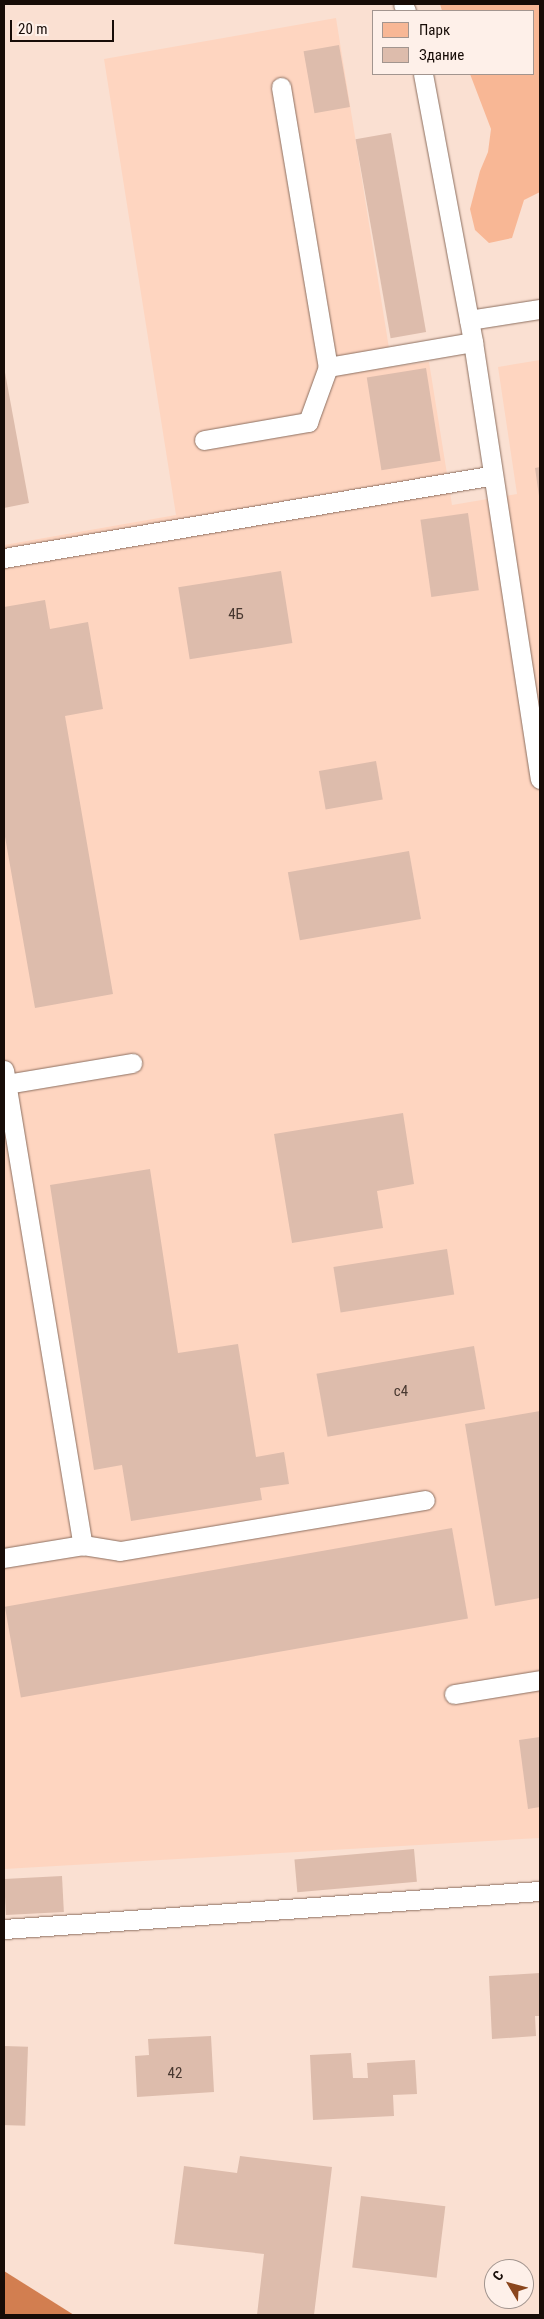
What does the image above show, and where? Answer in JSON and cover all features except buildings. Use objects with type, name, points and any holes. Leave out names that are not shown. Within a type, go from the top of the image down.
[{"type":"lane","points":[[423,75],[473,342],[540,779]]},
{"type":"lane","points":[[204,440],[308,422],[328,367],[281,87]]},
{"type":"lane","points":[[469,320],[540,309]]},
{"type":"lane","points":[[328,367],[473,342]]},
{"type":"lane","points":[[4,558],[494,475]]},
{"type":"lane","points":[[83,1545],[9,1132],[5,1077],[132,1063]]},
{"type":"lane","points":[[4,1558],[83,1545],[120,1551],[424,1500]]},
{"type":"lane","points":[[454,1694],[540,1680]]},
{"type":"lane","points":[[4,1929],[540,1891]]},
{"type":"shaded area","points":[[336,18],[392,367],[429,362],[452,505],[517,494],[498,367],[540,360],[540,1838],[4,1869],[4,545],[176,515],[104,59]]},
{"type":"shaded area","points":[[4,2271],[74,2315],[4,2315]]},
{"type":"green space","points":[[440,4],[540,4],[540,192],[524,200],[512,238],[489,243],[475,230],[470,209],[480,171],[488,152],[491,129],[470,75],[534,75],[534,10],[442,10]]}]
